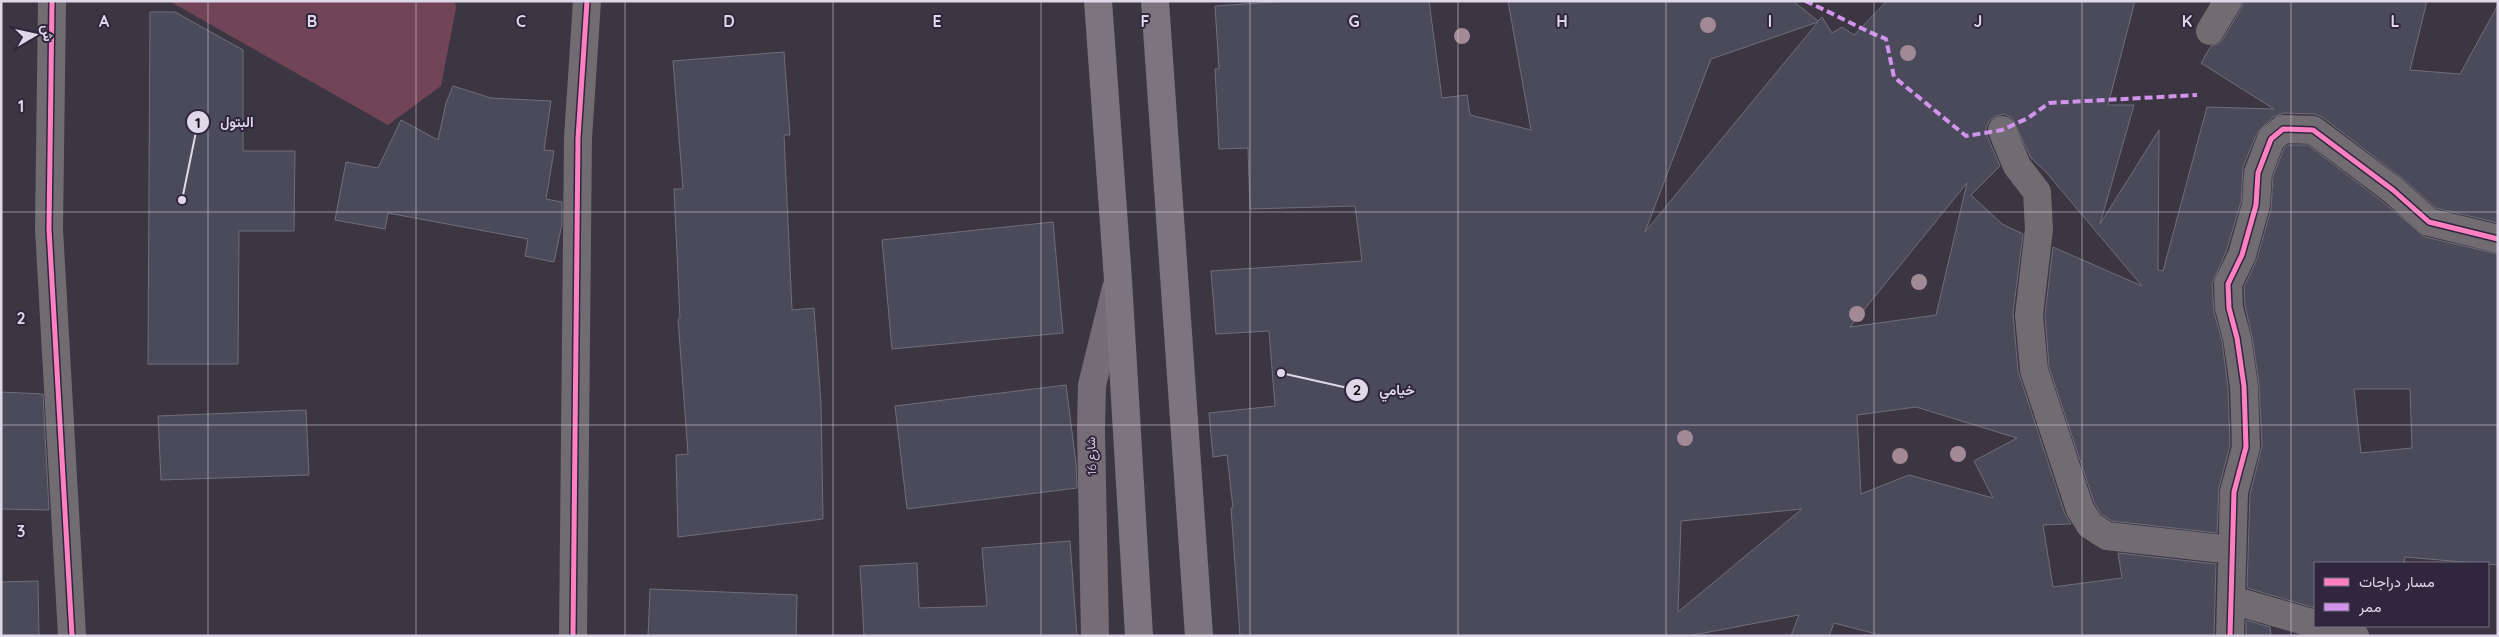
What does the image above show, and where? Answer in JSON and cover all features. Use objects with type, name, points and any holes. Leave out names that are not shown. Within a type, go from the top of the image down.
[{"type":"main road","points":[[1098,1],[1118,280],[1139,636]]},
{"type":"main road","points":[[1155,1],[1199,636]]},
{"type":"street","points":[[52,1],[49,229],[72,636]]},
{"type":"street","points":[[573,636],[578,138],[587,1]]},
{"type":"street","points":[[2210,31],[2228,1]]},
{"type":"street","points":[[2230,636],[2234,492],[2246,447],[2244,386],[2237,338],[2229,308],[2228,284],[2242,255],[2256,205],[2258,173],[2271,140],[2283,129],[2313,130],[2393,190],[2429,222],[2498,239]]},
{"type":"street","points":[[2002,130],[2017,166],[2037,192],[2039,228],[2029,315],[2034,370],[2080,509],[2090,524],[2107,536],[2232,550]]},
{"type":"street","name":"شارع 16","points":[[1095,636],[1091,430],[1092,386],[1118,280]]},
{"type":"street","points":[[2232,600],[2314,624]]},
{"type":"street","points":[[2325,627],[2355,636]]},
{"type":"shaded area","points":[[169,1],[455,1],[456,8],[441,86],[388,125]]},
{"type":"building","points":[[1289,1],[1429,1],[1442,98],[1467,95],[1470,115],[1531,130],[1508,1],[1793,1],[1818,21],[1822,17],[1832,33],[1842,27],[1854,35],[1887,1],[2135,1],[2108,105],[2134,105],[2100,224],[2159,130],[2158,270],[2163,271],[2207,107],[2274,109],[2201,63],[2211,46],[2218,44],[2223,39],[2244,1],[2427,1],[2410,70],[2460,74],[2498,5],[2498,223],[2436,208],[2402,178],[2322,117],[2314,114],[2284,113],[2273,117],[2257,133],[2243,167],[2241,202],[2227,249],[2212,284],[2214,312],[2222,341],[2228,387],[2230,445],[2219,488],[2217,533],[2112,521],[2101,514],[2094,502],[2049,367],[2045,315],[2053,247],[2142,286],[2046,172],[2031,158],[2012,118],[2004,114],[1996,116],[1989,121],[1986,128],[1987,136],[2000,166],[1971,195],[2002,224],[2023,234],[2013,313],[2018,371],[2065,514],[2071,524],[2043,525],[2053,587],[2122,578],[2118,553],[2216,564],[2214,636],[1884,636],[1834,623],[1829,636],[1791,636],[1799,615],[1688,636],[1240,636],[1231,508],[1233,508],[1227,455],[1213,457],[1209,413],[1275,406],[1269,331],[1216,334],[1211,271],[1362,261],[1355,206],[1250,209],[1248,148],[1219,149],[1215,69],[1219,69],[1215,6]],"holes":[[[1818,22],[1645,232],[1711,59]],[[1967,183],[1936,315],[1850,327]],[[1916,407],[2017,438],[1974,461],[1993,498],[1909,475],[1861,494],[1857,415]],[[1802,509],[1678,612],[1681,521]]]},
{"type":"building","points":[[150,12],[175,12],[243,50],[243,151],[295,151],[294,231],[239,231],[238,364],[148,364]]},
{"type":"building","points":[[784,52],[790,135],[784,135],[792,310],[814,308],[821,403],[823,519],[678,537],[676,455],[688,454],[678,319],[680,318],[674,189],[683,189],[673,61]]},
{"type":"building","points":[[453,86],[491,98],[551,101],[544,150],[554,151],[546,199],[562,202],[562,224],[554,262],[525,256],[528,239],[388,213],[385,229],[335,220],[346,162],[378,168],[401,120],[438,140],[446,103]]},
{"type":"building","points":[[2288,145],[2308,145],[2383,202],[2425,237],[2498,254],[2498,565],[2489,564],[2489,562],[2463,562],[2405,557],[2404,562],[2314,562],[2314,608],[2247,588],[2250,494],[2262,446],[2259,384],[2252,336],[2245,306],[2244,287],[2257,259],[2271,209],[2273,176],[2284,148]],"holes":[[[2354,389],[2410,389],[2412,448],[2361,453]]]},
{"type":"building","points":[[1053,222],[1063,333],[892,349],[882,240]]},
{"type":"building","points":[[1066,385],[1076,463],[1077,488],[907,509],[895,406]]},
{"type":"building","points":[[1,392],[43,394],[49,510],[1,509]]},
{"type":"building","points":[[306,410],[309,475],[161,480],[158,416]]},
{"type":"building","points":[[1070,541],[1077,636],[864,636],[860,566],[917,563],[919,608],[987,606],[982,548]]},
{"type":"building","points":[[38,581],[39,636],[1,636],[1,582]]},
{"type":"building","points":[[650,589],[797,595],[796,636],[648,636]]},
{"type":"building","points":[[2246,620],[2270,627],[2271,636],[2246,636]]},
{"type":"marked path","points":[[1805,1],[1886,39],[1894,77],[1966,136],[2002,130],[2028,118],[2049,103],[2197,95]]},
{"type":"cycle path","points":[[52,1],[49,229],[72,636]]},
{"type":"cycle path","points":[[573,636],[578,138],[587,1]]},
{"type":"cycle path","points":[[2230,636],[2234,492],[2246,447],[2244,386],[2237,338],[2229,308],[2228,284],[2242,255],[2256,205],[2258,173],[2271,139],[2283,129],[2313,130],[2393,190],[2429,222],[2498,239]]},
{"type":"place","name":"البتول","points":[[182,200]]},
{"type":"place","name":"خيامي","points":[[1281,373]]}]
